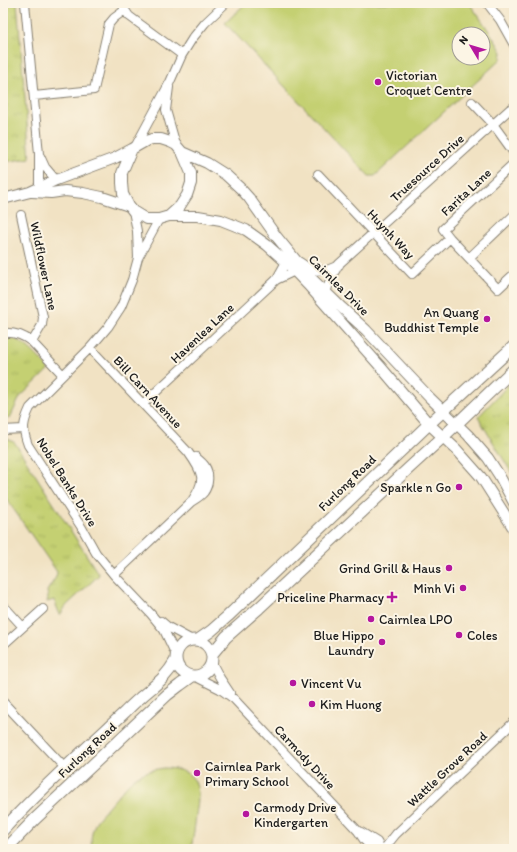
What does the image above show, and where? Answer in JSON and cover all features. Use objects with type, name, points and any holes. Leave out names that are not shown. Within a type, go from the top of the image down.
[{"type":"main road","name":"Furlong Road","points":[[195,640],[211,631],[228,616],[429,424],[514,346]]},
{"type":"main road","points":[[212,659],[210,649],[207,645],[195,640],[181,645],[176,658],[177,666],[186,675],[194,677],[202,675],[206,672],[210,668],[212,659],[226,637],[243,623],[443,437],[514,369]]},
{"type":"main road","points":[[270,576],[283,573],[291,578]]},
{"type":"main road","name":"Furlong Road","points":[[3,830],[65,768],[140,697],[160,681],[171,669],[176,658]]},
{"type":"main road","name":"Furlong Road","points":[[6,849],[34,819],[167,695],[194,677]]},
{"type":"street","points":[[25,3],[39,154],[34,190]]},
{"type":"street","points":[[131,209],[123,194],[122,173],[192,38],[226,3]]},
{"type":"street","points":[[487,3],[500,20],[514,45]]},
{"type":"street","points":[[34,96],[94,90],[109,24],[123,6],[130,16],[182,55]]},
{"type":"street","points":[[34,190],[51,193],[65,191],[83,192],[102,197],[131,209],[146,219],[164,217],[180,206],[187,195],[191,183],[191,173],[179,149],[166,110],[170,82]]},
{"type":"street","points":[[472,102],[493,124],[514,153]]},
{"type":"street","name":"Truesource Drive","points":[[339,264],[493,124],[514,107]]},
{"type":"street","points":[[3,199],[34,190],[56,180],[115,158],[152,139],[161,139],[170,142],[179,149]]},
{"type":"street","name":"Cairnlea Drive","points":[[179,149],[208,163],[226,175],[249,198],[276,236],[295,271],[429,424],[457,450],[481,477],[514,529]]},
{"type":"street","points":[[39,154],[45,167],[56,180]]},
{"type":"street","name":"Farita Lane","points":[[450,238],[443,229],[514,163]]},
{"type":"street","name":"Huynh Way","points":[[318,174],[412,274],[450,238]]},
{"type":"street","name":"Nobel Banks Drive","points":[[131,209],[136,231],[138,258]]},
{"type":"street","points":[[469,258],[514,215]]},
{"type":"street","name":"Wildflower Lane","points":[[21,216],[43,317],[42,325],[32,342]]},
{"type":"street","name":"Cairnlea Drive","points":[[164,217],[198,216],[222,220],[246,230],[267,246],[289,259],[351,318],[366,330],[430,398],[457,423],[488,458],[514,503]]},
{"type":"street","name":"Nobel Banks Drive","points":[[164,217],[138,258],[132,280],[121,307],[108,327],[90,348],[30,408],[25,419],[24,434],[28,444],[82,528],[96,553],[164,630],[176,658]]},
{"type":"street","points":[[450,238],[498,289],[514,274]]},
{"type":"street","points":[[289,259],[313,271],[327,270],[339,264]]},
{"type":"street","name":"Havenlea Lane","points":[[143,404],[276,280],[289,259]]},
{"type":"street","points":[[326,293],[330,280],[339,264]]},
{"type":"street","name":"Havenlea Lane","points":[[276,280],[295,271]]},
{"type":"street","points":[[3,333],[9,332],[20,334],[32,342],[63,375]]},
{"type":"street","name":"Bill Carn Avenue","points":[[90,348],[188,452],[199,467],[202,482],[198,492],[191,502],[114,574]]},
{"type":"street","points":[[3,430],[24,429]]},
{"type":"street","points":[[3,605],[23,626]]},
{"type":"street","points":[[3,645],[43,609]]},
{"type":"street","name":"Nobel Banks Drive","points":[[151,614],[168,627],[195,640]]},
{"type":"street","name":"Carmody Drive","points":[[212,659],[220,678],[234,699],[358,831],[377,842],[379,848]]},
{"type":"street","name":"Carmody Drive","points":[[194,677],[220,689],[234,699]]},
{"type":"street","points":[[3,702],[65,768]]},
{"type":"street","name":"Wattle Grove Road","points":[[379,848],[396,834],[514,722]]},
{"type":"green space","points":[[3,3],[17,3],[30,158],[3,162]]},
{"type":"green space","name":"Victorian Croquet Centre","points":[[246,3],[469,3],[485,26],[451,26],[451,66],[491,66],[491,35],[502,52],[501,59],[375,176],[369,176],[225,23]]},
{"type":"green space","points":[[12,338],[23,343],[49,369],[20,397],[10,418],[3,418],[3,339]]},
{"type":"green space","points":[[514,379],[514,477],[478,417]]},
{"type":"green space","points":[[3,439],[8,439],[15,443],[99,575],[66,606],[60,615],[54,600],[47,602],[47,591],[56,577],[57,572],[3,494]]},
{"type":"green space","points":[[164,768],[184,772],[195,781],[198,796],[195,828],[191,849],[92,849],[92,834],[97,820],[128,784],[136,777],[144,773]]},
{"type":"place","name":"Victorian Croquet Centre","points":[[378,82]]},
{"type":"place","name":"An Quang Buddhist Temple","points":[[487,319]]},
{"type":"place","name":"Sparkle n Go","points":[[459,487]]},
{"type":"place","name":"Grind Grill & Haus","points":[[449,568]]},
{"type":"place","name":"Minh Vi","points":[[463,588]]},
{"type":"place","name":"Priceline Pharmacy","points":[[392,597]]},
{"type":"place","name":"Cairnlea LPO","points":[[371,619]]},
{"type":"place","name":"Coles","points":[[459,635]]},
{"type":"place","name":"Blue Hippo Laundry","points":[[382,642]]},
{"type":"place","name":"Vincent Vu","points":[[293,683]]},
{"type":"place","name":"Kim Huong","points":[[312,704]]},
{"type":"place","name":"Cairnlea Park Primary School","points":[[197,773]]},
{"type":"place","name":"Carmody Drive Kindergarten","points":[[246,814]]}]
